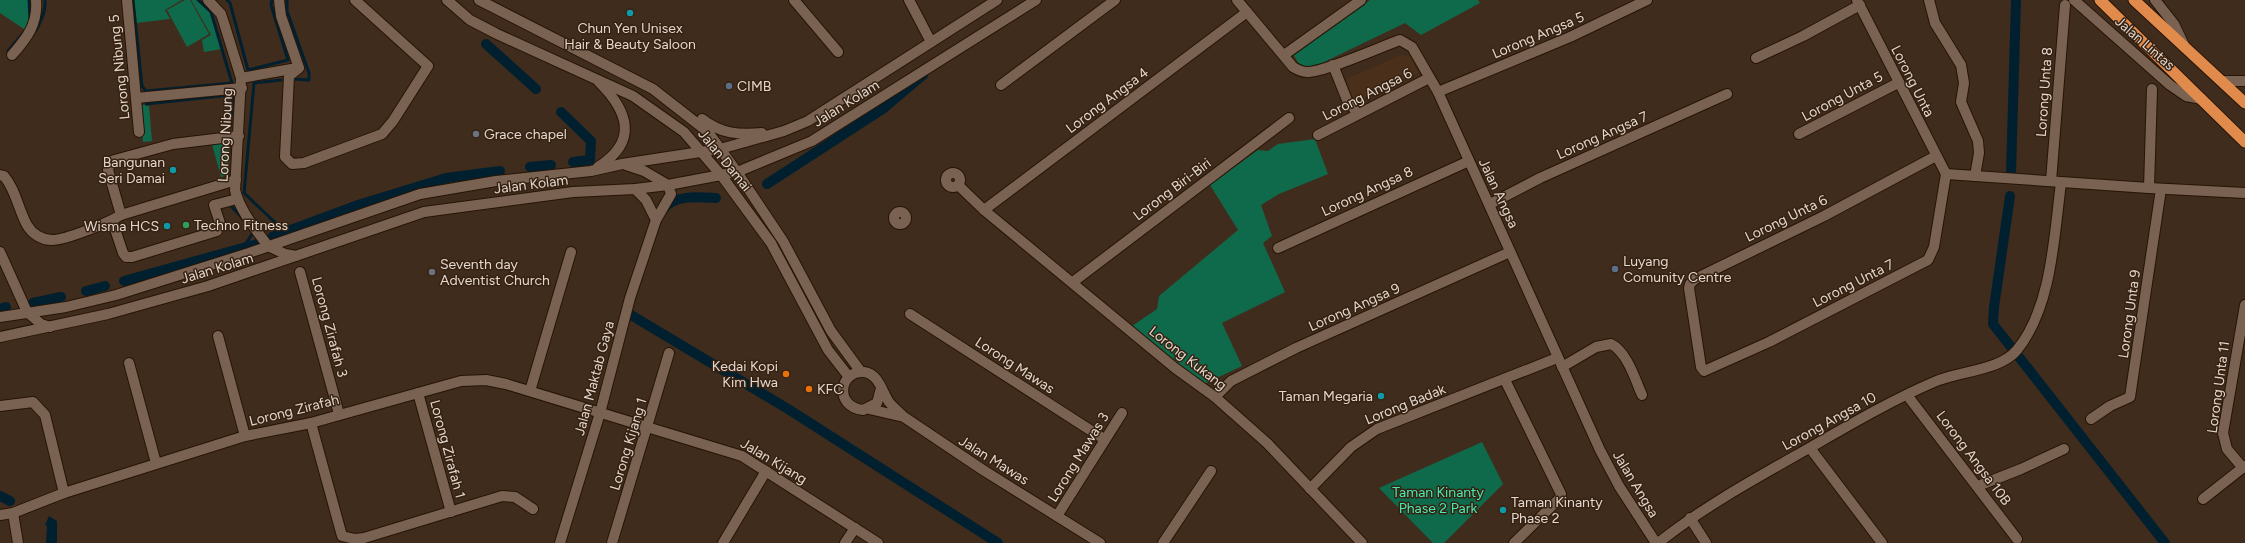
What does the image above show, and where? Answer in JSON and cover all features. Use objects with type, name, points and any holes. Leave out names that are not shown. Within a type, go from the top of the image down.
[{"type":"highway","name":"Jalan Lintas","points":[[2100,0],[2202,98],[2244,142]]},
{"type":"highway","name":"Jalan Lintas","points":[[2134,0],[2185,49],[2245,103]]},
{"type":"street","points":[[12,55],[34,25],[37,11],[36,0]]},
{"type":"street","name":"Lorong Nibung 5","points":[[127,0],[139,132]]},
{"type":"street","name":"Lorong Nibung","points":[[208,0],[220,14],[224,22],[242,83],[236,180],[237,199],[246,216],[268,246]]},
{"type":"street","points":[[279,0],[295,71],[285,158],[292,164],[304,163],[382,134],[387,130],[428,66],[354,0]]},
{"type":"street","name":"Jalan Damai","points":[[447,0],[470,20],[497,34],[594,76],[633,96],[684,132],[722,175],[771,243],[828,350],[849,377]]},
{"type":"street","name":"Jalan Damai","points":[[479,0],[653,89],[708,132],[737,172],[783,241],[831,331],[862,372]]},
{"type":"street","points":[[794,0],[838,52]]},
{"type":"street","points":[[909,0],[931,42]]},
{"type":"street","name":"Jalan Kolam","points":[[0,317],[66,307],[116,295],[268,246],[420,194],[496,181],[591,171],[622,164],[720,149],[784,131],[808,121],[997,0]]},
{"type":"street","name":"Jalan Kolam","points":[[0,337],[108,314],[208,286],[300,256],[424,212],[573,192],[635,189],[668,185],[737,172],[812,141],[1036,0]]},
{"type":"street","points":[[1001,85],[1115,0]]},
{"type":"street","name":"Jalan Angsa","points":[[1237,0],[1293,67],[1300,71],[1309,72],[1333,65],[1400,40],[1412,47],[1438,92],[1609,468],[1657,543]]},
{"type":"street","points":[[1284,55],[1362,0]]},
{"type":"street","name":"Lorong Angsa 5","points":[[1438,92],[1570,37],[1647,0]]},
{"type":"street","points":[[1929,0],[1936,23],[1961,65],[1964,83],[1961,102],[1978,141],[1979,153],[1975,176]]},
{"type":"street","name":"Jalan Lintas","points":[[2074,0],[2170,85],[2186,96],[2202,98]]},
{"type":"street","name":"Jalan Lintas","points":[[2155,0],[2174,24],[2185,49]]},
{"type":"street","points":[[1756,58],[1803,36],[1859,3]]},
{"type":"street","name":"Lorong Unta","points":[[1859,3],[1898,83],[1946,174]]},
{"type":"street","name":"Lorong Unta 8","points":[[2056,182],[2065,5]]},
{"type":"street","name":"Lorong Angsa 4","points":[[984,210],[1247,12]]},
{"type":"street","points":[[1333,65],[1347,100],[1358,114]]},
{"type":"street","points":[[136,98],[242,83],[295,71]]},
{"type":"street","points":[[591,171],[608,161],[622,143],[625,130],[621,107],[594,76]]},
{"type":"street","name":"Lorong Angsa 6","points":[[1318,135],[1429,78]]},
{"type":"street","points":[[2221,81],[2245,81]]},
{"type":"street","name":"Lorong Unta 5","points":[[1799,134],[1898,83]]},
{"type":"street","points":[[2149,188],[2152,88]]},
{"type":"street","points":[[653,89],[677,101],[712,127],[722,131],[740,134],[784,131]]},
{"type":"street","name":"Lorong Angsa 7","points":[[1490,204],[1540,178],[1727,94]]},
{"type":"street","name":"Lorong Biri-Biri","points":[[1073,282],[1289,118]]},
{"type":"street","points":[[121,214],[108,170],[111,161],[173,144],[239,136]]},
{"type":"street","name":"Lorong Unta 6","points":[[1710,369],[1704,371],[1701,366],[1690,298],[1690,284],[1695,279],[1844,206],[1936,156]]},
{"type":"street","name":"Lorong Angsa 8","points":[[1278,248],[1469,160]]},
{"type":"street","points":[[622,164],[644,171],[668,185]]},
{"type":"street","points":[[1946,174],[2161,189],[2242,191]]},
{"type":"street","name":"Lorong Unta 7","points":[[1710,369],[1769,342],[1928,260],[1934,247],[1946,174]]},
{"type":"street","points":[[0,175],[4,176],[11,185],[28,227],[34,234],[53,240],[112,220],[121,214],[236,180]]},
{"type":"street","name":"Lorong Angsa 10","points":[[1657,543],[1690,518],[1757,476],[1907,395],[1940,379],[2002,361],[2016,351],[2031,330],[2038,316],[2043,299],[2056,182]]},
{"type":"street","name":"Jalan Maktab Gaya","points":[[560,543],[600,413],[630,298],[656,220],[671,194],[668,185]]},
{"type":"street","name":"Lorong Kukang","points":[[958,185],[984,210],[1073,282],[1175,368],[1215,397],[1267,443],[1362,543]]},
{"type":"street","points":[[112,220],[123,253],[126,257],[132,258],[217,231],[220,223],[210,188]]},
{"type":"street","points":[[635,189],[646,200],[656,220]]},
{"type":"street","name":"Lorong Unta 9","points":[[2091,419],[2110,406],[2130,397],[2161,189]]},
{"type":"street","points":[[214,205],[237,199]]},
{"type":"street","points":[[268,246],[285,254],[300,256]]},
{"type":"street","points":[[0,252],[27,312],[41,324],[50,327]]},
{"type":"street","points":[[530,391],[571,252]]},
{"type":"street","name":"Lorong Angsa 9","points":[[1215,397],[1231,381],[1296,348],[1510,252]]},
{"type":"street","name":"Lorong Zirafah 3","points":[[300,272],[339,414]]},
{"type":"street","name":"Lorong Unta 11","points":[[2244,467],[2227,449],[2223,433],[2245,305]]},
{"type":"street","name":"Lorong Mawas","points":[[910,314],[1104,439]]},
{"type":"street","points":[[218,336],[245,436]]},
{"type":"street","name":"Lorong Badak","points":[[1310,489],[1336,461],[1365,436],[1392,423],[1505,380],[1560,363],[1596,347],[1611,344],[1618,347],[1642,395]]},
{"type":"street","name":"Lorong Kijang 1","points":[[612,543],[649,426],[669,353]]},
{"type":"street","points":[[129,363],[156,463]]},
{"type":"street","points":[[881,388],[880,398],[869,409],[857,410],[847,403],[843,392],[846,381],[849,377],[862,372],[872,375],[876,378],[889,402],[904,417]]},
{"type":"street","name":"Lorong Zirafah","points":[[0,515],[13,513],[64,492],[245,436],[311,423],[460,381],[486,380],[530,391],[600,413]]},
{"type":"street","points":[[1505,380],[1561,494],[1560,498],[1514,543]]},
{"type":"street","name":"Lorong Zirafah 1","points":[[418,393],[451,512]]},
{"type":"street","name":"Lorong Angsa 10B","points":[[1907,395],[2017,539]]},
{"type":"street","points":[[0,406],[33,402],[42,410],[45,415],[64,492]]},
{"type":"street","name":"Jalan Mawas","points":[[869,409],[904,417],[1100,543]]},
{"type":"street","name":"Lorong Mawas 3","points":[[1058,516],[1122,412]]},
{"type":"street","name":"Jalan Kijang","points":[[600,413],[649,426],[742,456],[878,543]]},
{"type":"street","name":"Lorong Zirafah 1","points":[[311,423],[342,536],[356,539],[364,538],[502,496],[515,497],[533,509]]},
{"type":"street","points":[[1810,448],[1882,543]]},
{"type":"street","points":[[1978,486],[2021,470],[2064,449]]},
{"type":"street","points":[[2203,500],[2244,467]]},
{"type":"street","points":[[723,543],[766,471]]},
{"type":"street","points":[[1163,543],[1211,471]]},
{"type":"street","points":[[13,513],[18,543]]},
{"type":"street","points":[[1690,518],[1706,543]]},
{"type":"street","points":[[845,543],[855,528]]},
{"type":"shaded area","points":[[1401,55],[1410,57],[1418,73],[1356,101],[1350,97],[1345,85],[1347,79]]},
{"type":"green space","points":[[0,0],[34,0],[27,31],[0,13]]},
{"type":"green space","points":[[133,0],[182,0],[165,10],[170,19],[136,23]]},
{"type":"green space","points":[[185,0],[190,0],[209,34],[187,47],[167,10]]},
{"type":"green space","points":[[191,0],[198,0],[211,12],[222,49],[204,52],[202,40],[211,35]]},
{"type":"green space","points":[[1370,0],[1478,0],[1480,3],[1421,35],[1405,23],[1320,64],[1307,68],[1299,64],[1293,54]]},
{"type":"green space","points":[[146,104],[146,106],[149,106],[152,141],[143,142],[140,106]]},
{"type":"green space","points":[[1315,139],[1328,174],[1279,194],[1261,205],[1272,236],[1263,243],[1285,292],[1222,323],[1242,366],[1204,384],[1132,326],[1157,309],[1159,296],[1238,230],[1210,185],[1258,150],[1268,151],[1278,144]]},
{"type":"green space","points":[[212,144],[229,144],[228,175],[221,177]]},
{"type":"green space","name":"Taman Kinanty Phase 2 Park","points":[[1482,442],[1503,484],[1444,543],[1433,543],[1379,488]]},
{"type":"water","points":[[49,516],[57,521],[57,543],[46,543],[47,526],[45,525]]},
{"type":"waterway","points":[[29,0],[30,20]]},
{"type":"waterway","points":[[32,36],[42,19],[45,0]]},
{"type":"waterway","points":[[133,0],[142,86],[146,91],[232,83],[211,12],[198,0]]},
{"type":"waterway","points":[[227,0],[230,3],[248,70],[288,60],[271,5],[272,0]]},
{"type":"waterway","points":[[287,0],[287,11],[309,73],[309,80],[293,79]]},
{"type":"waterway","points":[[2011,173],[2016,0]]},
{"type":"waterway","points":[[8,51],[25,31]]},
{"type":"waterway","points":[[486,44],[536,89]]},
{"type":"waterway","points":[[767,184],[884,108],[923,75]]},
{"type":"waterway","points":[[281,80],[254,83],[244,193],[284,231]]},
{"type":"waterway","points":[[146,104],[230,95],[233,97],[230,127]]},
{"type":"waterway","points":[[561,112],[591,141],[590,160],[573,162]]},
{"type":"waterway","points":[[530,167],[551,165]]},
{"type":"waterway","points":[[272,237],[358,205],[446,178],[500,171]]},
{"type":"waterway","points":[[2010,196],[1994,307],[1993,324],[2165,543]]},
{"type":"waterway","points":[[663,210],[673,201],[680,199],[695,197],[716,198]]},
{"type":"waterway","points":[[231,206],[243,219]]},
{"type":"waterway","points":[[243,248],[254,231]]},
{"type":"waterway","points":[[124,281],[257,244]]},
{"type":"waterway","points":[[86,291],[105,286]]},
{"type":"waterway","points":[[33,303],[61,297]]},
{"type":"waterway","points":[[0,309],[6,307]]},
{"type":"waterway","points":[[631,315],[788,409],[998,543]]},
{"type":"waterway","points":[[0,496],[10,501]]},
{"type":"place","name":"Chun Yen Unisex Hair & Beauty Saloon","points":[[630,13]]},
{"type":"place","name":"CIMB","points":[[729,86]]},
{"type":"place","name":"Grace chapel","points":[[476,134]]},
{"type":"place","name":"Bangunan Seri Damai","points":[[173,170]]},
{"type":"place","name":"Techno Fitness","points":[[186,225]]},
{"type":"place","name":"Wisma HCS","points":[[167,226]]},
{"type":"place","name":"Luyang Comunity Centre","points":[[1615,269]]},
{"type":"place","name":"Seventh day Adventist Church","points":[[432,272]]},
{"type":"place","name":"Kedai Kopi Kim Hwa","points":[[786,374]]},
{"type":"place","name":"KFC","points":[[809,389]]},
{"type":"place","name":"Taman Megaria","points":[[1381,396]]},
{"type":"place","name":"Taman Kinanty Phase 2","points":[[1503,510]]}]
